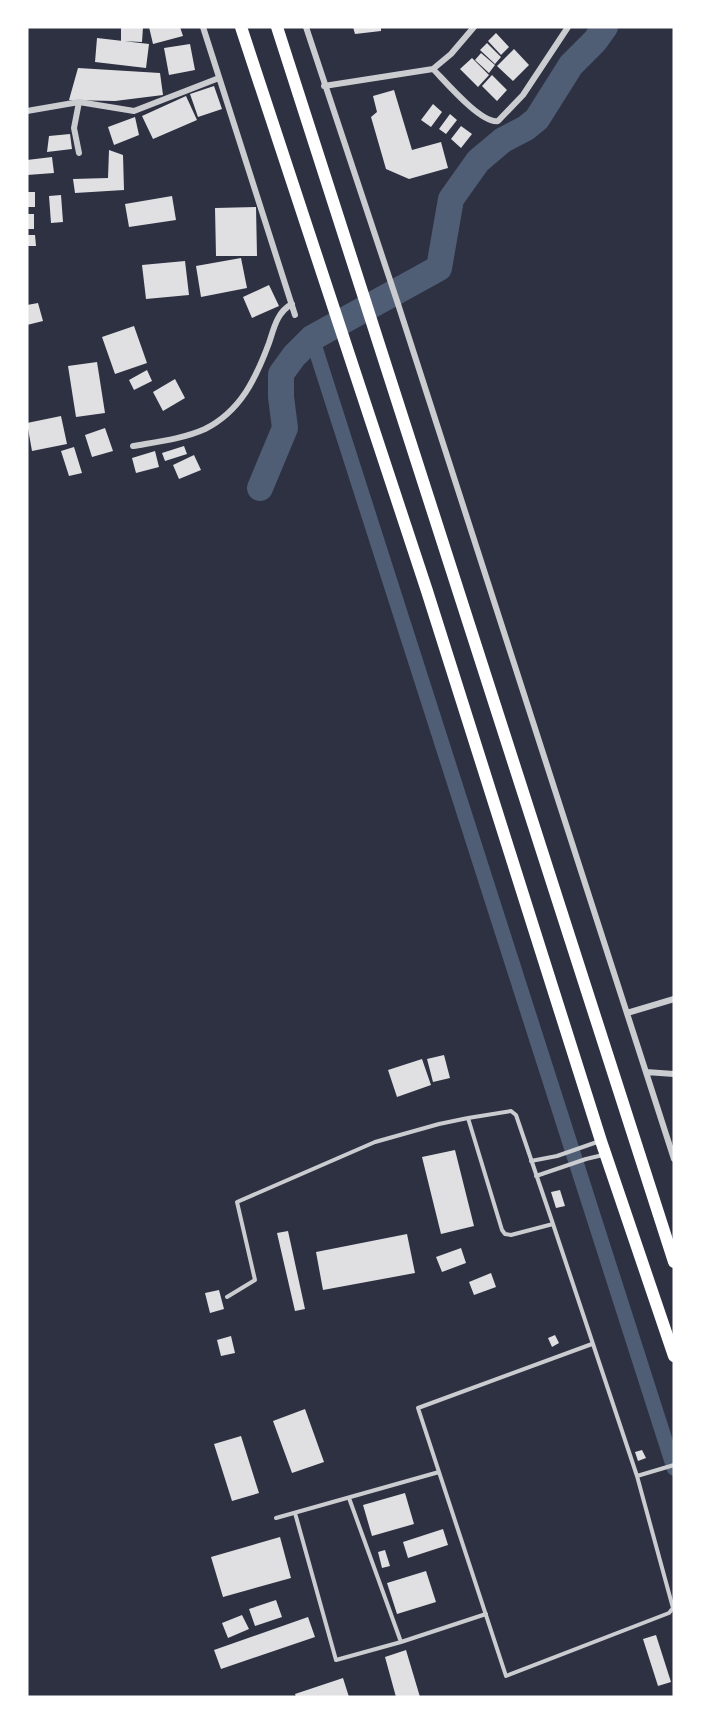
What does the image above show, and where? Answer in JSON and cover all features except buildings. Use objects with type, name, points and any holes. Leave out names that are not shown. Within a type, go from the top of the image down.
[{"type":"main road","points":[[241,27],[430,602],[601,1141],[674,1356]]},
{"type":"main road","points":[[277,27],[674,1262]]},
{"type":"street","points":[[203,27],[295,315]]},
{"type":"street","points":[[306,27],[398,304],[674,1159]]},
{"type":"street","points":[[324,86],[433,69],[451,54],[474,27]]},
{"type":"street","points":[[433,69],[488,120],[498,121],[523,95],[568,27]]},
{"type":"street","points":[[27,111],[79,102],[134,111],[219,78]]},
{"type":"street","points":[[79,102],[74,128],[79,153]]},
{"type":"street","points":[[133,446],[188,435],[205,429],[234,406],[249,390],[258,374],[278,318],[292,304]]},
{"type":"street","points":[[627,1013],[674,999]]},
{"type":"street","points":[[646,1072],[674,1074]]},
{"type":"lane","points":[[227,1297],[255,1280],[237,1202],[375,1142],[439,1124],[511,1111],[514,1113],[637,1476],[673,1608],[669,1613],[506,1676],[418,1408],[592,1344]]},
{"type":"lane","points":[[468,1118],[505,1234],[511,1235],[553,1224]]},
{"type":"lane","points":[[531,1161],[557,1156],[601,1141]]},
{"type":"lane","points":[[536,1176],[586,1159],[606,1155]]},
{"type":"lane","points":[[637,1476],[674,1465]]},
{"type":"lane","points":[[276,1518],[439,1472]]},
{"type":"lane","points":[[349,1498],[401,1642]]},
{"type":"lane","points":[[295,1513],[336,1660],[401,1642],[486,1614]]},
{"type":"waterway","points":[[260,488],[285,428],[281,374],[294,356],[312,338],[439,268],[451,199],[478,161],[503,140],[526,128],[537,119],[571,65],[595,41],[605,27]]},
{"type":"waterway","points":[[312,338],[674,1468]]}]
